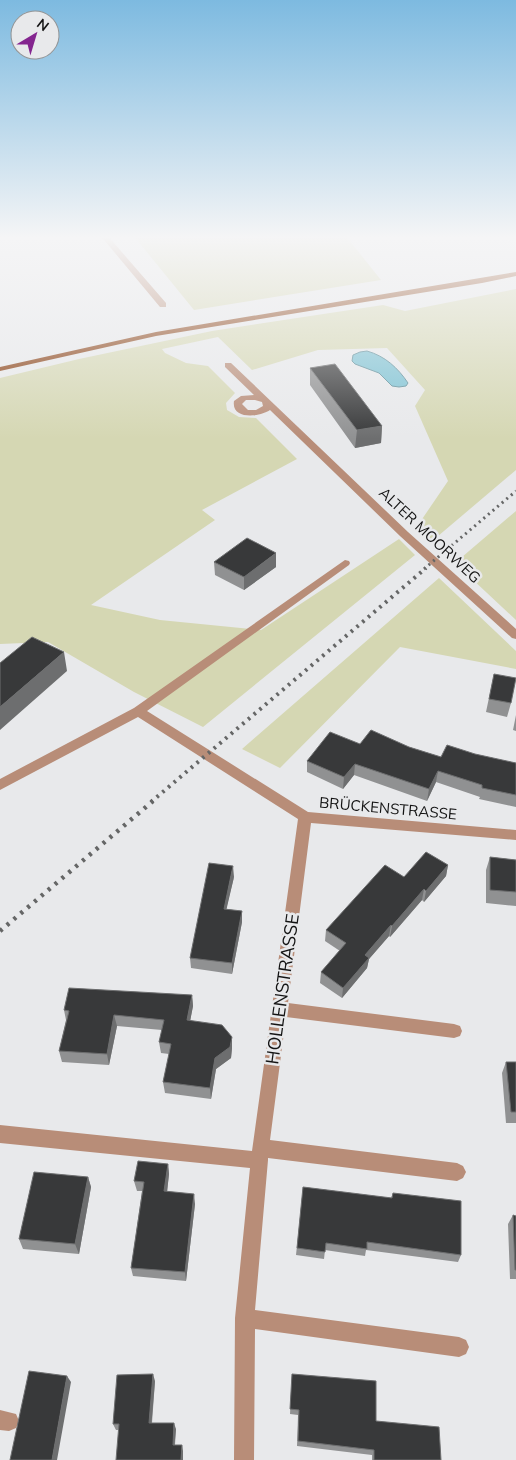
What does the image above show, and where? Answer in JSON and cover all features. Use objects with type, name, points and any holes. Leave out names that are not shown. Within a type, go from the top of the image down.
[{"type":"main road","points":[[0,369],[156,334],[346,303]]},
{"type":"street","name":"ALTER MOORWEG","points":[[228,365],[404,534],[516,635]]},
{"type":"street","points":[[0,786],[138,711],[345,563]]},
{"type":"street","name":"BRÜCKENSTRASSE","points":[[138,711],[305,817],[516,835]]},
{"type":"street","name":"HOLLENSTRASSE","points":[[244,1460],[245,1318],[260,1154],[305,817]]},
{"type":"street","points":[[280,1009],[454,1031]]},
{"type":"street","points":[[0,1134],[260,1154],[457,1172]]},
{"type":"street","points":[[245,1318],[459,1347]]},
{"type":"green space","points":[[188,303],[237,303],[194,310]]},
{"type":"green space","points":[[445,303],[516,303],[516,470],[431,542],[416,528],[448,481],[415,406],[425,390],[387,348],[318,350],[252,370],[218,337],[162,349],[165,353],[186,363],[208,366],[235,393],[226,403],[227,410],[239,417],[256,418],[297,459],[202,510],[215,520],[91,605],[160,620],[261,630],[399,539],[415,555],[203,727],[134,692],[48,642],[0,644],[0,378],[212,331],[383,305],[405,311]]},
{"type":"green space","points":[[516,511],[516,620],[455,563]]},
{"type":"green space","points":[[439,578],[516,651],[516,669],[400,647],[280,768],[242,749]]},
{"type":"water","points":[[367,351],[385,359],[400,372],[408,383],[406,386],[392,386],[379,373],[355,364],[352,361],[353,355]]},
{"type":"building","points":[[335,364],[382,426],[357,430],[310,368]]},
{"type":"building","points":[[247,538],[276,553],[244,577],[214,562]]},
{"type":"building","points":[[32,637],[64,652],[0,707],[0,663]]},
{"type":"building","points":[[494,674],[516,678],[511,703],[489,699]]},
{"type":"building","points":[[371,730],[409,747],[441,757],[447,745],[475,754],[516,763],[516,795],[482,788],[482,785],[438,771],[429,789],[355,764],[344,777],[307,761],[330,732],[360,744]]},
{"type":"building","points":[[426,852],[448,865],[365,955],[369,958],[343,988],[321,972],[346,943],[326,930],[385,865],[404,877]]},
{"type":"building","points":[[490,857],[516,860],[516,892],[490,890]]},
{"type":"building","points":[[209,863],[233,866],[224,909],[242,911],[232,963],[190,958]]},
{"type":"building","points":[[69,988],[192,995],[187,1020],[222,1025],[232,1037],[230,1047],[215,1058],[210,1088],[163,1082],[171,1044],[159,1042],[164,1020],[114,1015],[107,1054],[59,1051],[69,1011],[64,1010]]},
{"type":"building","points":[[506,1062],[516,1062],[516,1112],[511,1112]]},
{"type":"building","points":[[138,1161],[168,1164],[164,1191],[194,1194],[185,1272],[131,1268],[144,1182],[134,1181]]},
{"type":"building","points":[[34,1172],[88,1177],[75,1244],[19,1239]]},
{"type":"building","points":[[303,1187],[392,1198],[393,1193],[461,1201],[461,1255],[367,1242],[367,1249],[326,1243],[325,1252],[297,1248]]},
{"type":"building","points":[[513,1215],[516,1216],[516,1270],[515,1270]]},
{"type":"building","points":[[29,1371],[67,1376],[52,1460],[10,1460]]},
{"type":"building","points":[[153,1374],[149,1423],[174,1423],[173,1445],[182,1445],[181,1460],[116,1460],[119,1424],[113,1424],[117,1375]]},
{"type":"building","points":[[292,1374],[376,1381],[376,1421],[439,1427],[441,1460],[374,1460],[374,1450],[298,1441],[299,1410],[290,1409]]},
{"type":"railway","points":[[424,569],[516,491]]},
{"type":"railway","points":[[151,802],[426,568]]},
{"type":"railway","points":[[0,931],[153,801]]}]
